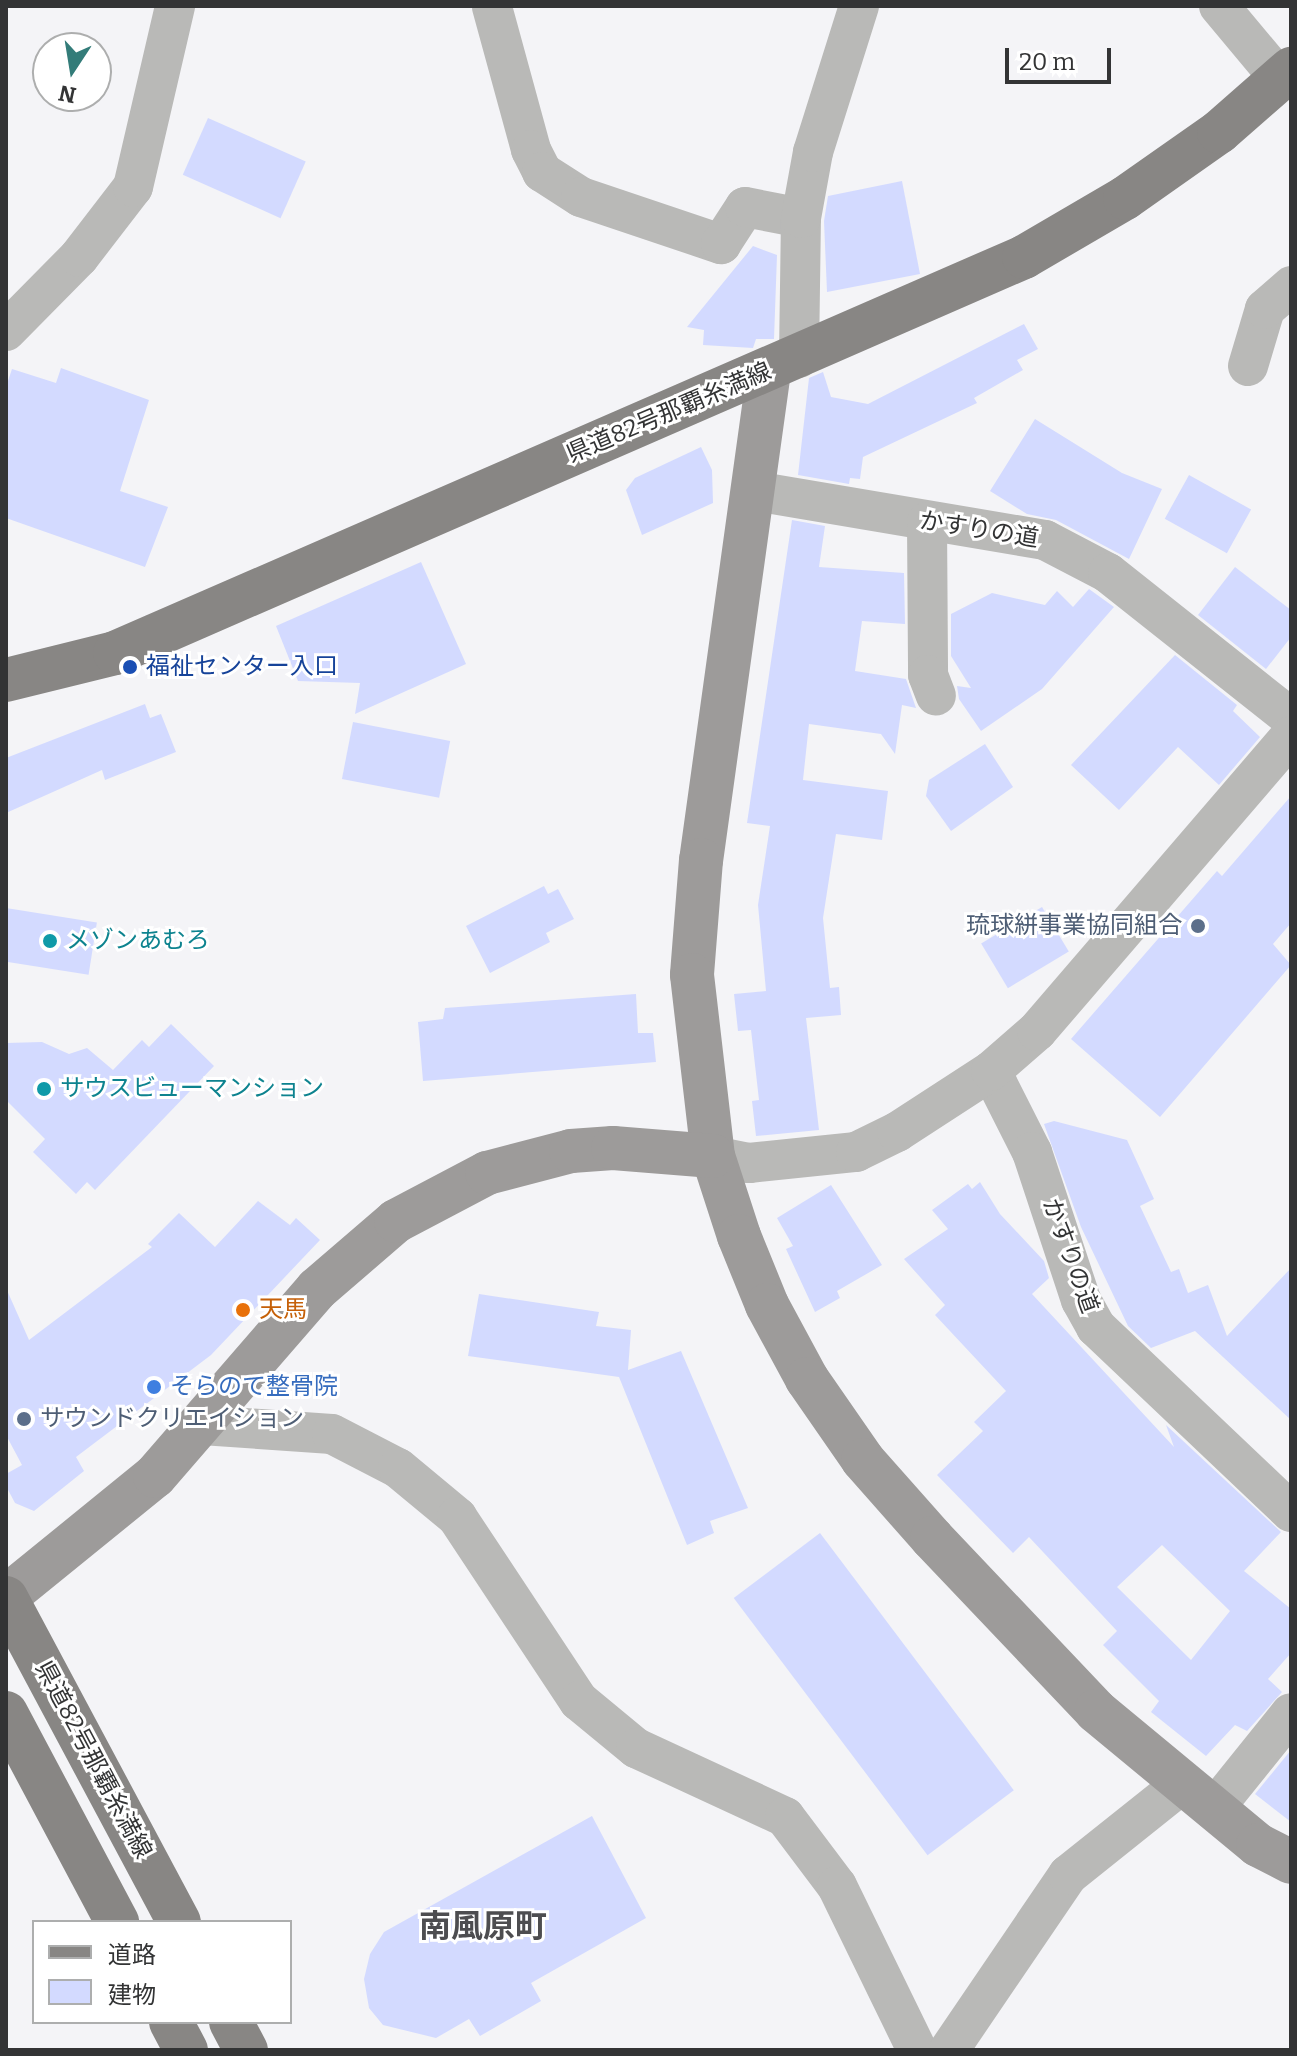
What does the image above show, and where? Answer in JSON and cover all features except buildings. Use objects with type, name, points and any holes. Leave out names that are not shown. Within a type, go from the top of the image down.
[{"type":"main road","name":"県道82号那覇糸満線","points":[[6,680],[115,653],[1024,257],[1125,198],[1219,132],[1286,74]]},
{"type":"main road","name":"県道82号那覇糸満線","points":[[6,1597],[178,1920]]},
{"type":"main road","points":[[6,1713],[116,1920]]},
{"type":"main road","points":[[172,2024],[186,2050]]},
{"type":"main road","points":[[232,2024],[246,2050]]},
{"type":"street","points":[[6,331],[79,257],[133,187],[175,6]]},
{"type":"street","points":[[859,6],[813,152],[801,218],[784,364],[755,491],[696,917],[692,975],[713,1156],[767,1305],[807,1379],[863,1460],[1012,1629],[1096,1711],[1258,1845],[1291,1862]]},
{"type":"street","points":[[1219,6],[1286,74]]},
{"type":"street","points":[[492,7],[531,150],[542,172],[581,197],[721,244],[745,207],[801,218]]},
{"type":"street","points":[[1248,366],[1265,309],[1291,286]]},
{"type":"street","name":"かすりの道","points":[[755,491],[927,522],[976,525],[1045,540],[1108,573],[1291,718]]},
{"type":"street","points":[[927,522],[928,675],[936,696]]},
{"type":"street","points":[[6,1597],[155,1476],[317,1289],[396,1221],[441,1195],[487,1173],[571,1151],[613,1148],[713,1156],[749,1163],[856,1152],[897,1132],[991,1071],[1037,1031],[1291,736]]},
{"type":"street","name":"かすりの道","points":[[991,1071],[1032,1152],[1081,1300],[1096,1327],[1291,1512]]},
{"type":"street","points":[[202,1425],[332,1434],[398,1468],[457,1517],[579,1701],[636,1748],[785,1817],[837,1886],[917,2050]]},
{"type":"street","points":[[949,2050],[1068,1875],[1197,1797],[1291,1713]]},
{"type":"place","name":"福祉センター入口","points":[[130,667]]},
{"type":"place","name":"琉球絣事業協同組合","points":[[1198,926]]},
{"type":"place","name":"メゾンあむろ","points":[[50,941]]},
{"type":"place","name":"サウスビューマンション","points":[[44,1089]]},
{"type":"place","name":"天馬","points":[[243,1310]]},
{"type":"place","name":"そらのて整骨院","points":[[154,1387]]},
{"type":"place","name":"サウンドクリエイション","points":[[24,1419]]},
{"type":"district","name":"南風原町","points":[[483,1926]]}]
